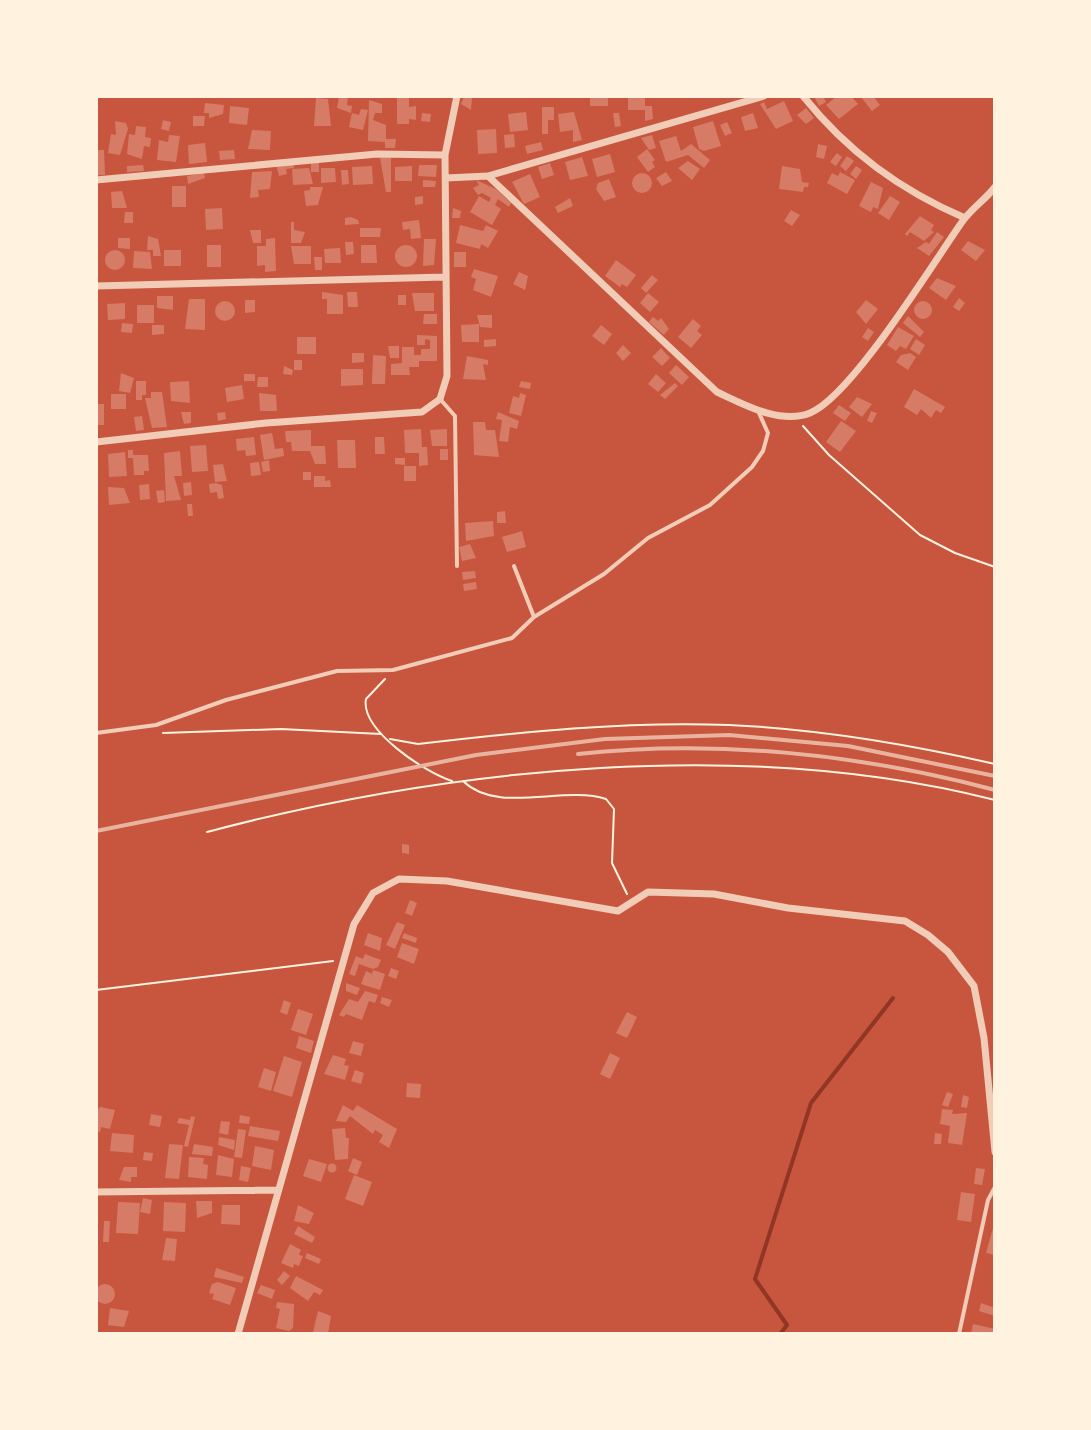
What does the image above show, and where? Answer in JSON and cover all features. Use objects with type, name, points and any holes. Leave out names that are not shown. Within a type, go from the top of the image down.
[{"type":"street","points":[[96,442],[266,423],[422,412],[440,399],[447,376],[445,155],[457,96]]},
{"type":"street","points":[[446,178],[488,176],[764,96]]},
{"type":"street","points":[[803,96],[845,144],[879,171],[908,191],[965,218]]},
{"type":"street","points":[[96,180],[377,154],[445,155]]},
{"type":"street","points":[[488,176],[717,392],[758,410],[794,416],[811,412],[854,373],[965,218],[995,187]]},
{"type":"street","points":[[96,286],[445,277]]},
{"type":"street","points":[[238,1334],[362,907],[373,893],[399,879],[447,881],[618,911],[648,892],[714,894],[788,908],[905,921],[948,952],[974,986],[984,1038],[995,1152]]},
{"type":"street","points":[[96,1192],[278,1190]]},
{"type":"lane","points":[[440,399],[455,416],[457,566]]},
{"type":"lane","points":[[96,733],[156,725],[226,700],[337,671],[393,670],[512,638],[534,617],[592,582],[648,538],[710,505],[752,467],[763,451],[768,433],[758,410]]},
{"type":"lane","points":[[514,566],[534,617]]},
{"type":"lane","points":[[959,1334],[988,1200],[995,1187]]},
{"type":"path","points":[[794,416],[829,455],[920,535],[955,553],[995,566]]},
{"type":"path","points":[[381,734],[365,705],[369,695],[393,670]]},
{"type":"path","points":[[390,739],[418,744],[612,727],[729,725],[847,736],[995,764]]},
{"type":"path","points":[[163,733],[281,729],[381,734],[420,767],[453,781]]},
{"type":"path","points":[[207,832],[323,805],[453,781],[564,770],[750,768],[873,776],[995,800]]},
{"type":"path","points":[[462,780],[473,791],[510,797],[577,794],[606,799],[614,809],[612,863],[632,903]]},
{"type":"path","points":[[96,990],[345,960]]},
{"type":"building","points":[[339,96],[348,96],[347,105],[352,106],[351,113],[337,108]]},
{"type":"building","points":[[464,96],[472,98],[471,110],[461,104]]},
{"type":"building","points":[[590,96],[608,96],[608,106],[590,106]]},
{"type":"building","points":[[628,96],[645,96],[645,106],[652,106],[653,119],[645,121],[645,110],[628,110]]},
{"type":"building","points":[[814,96],[823,96],[826,102],[819,106]]},
{"type":"building","points":[[837,96],[851,96],[858,104],[839,119],[826,105]]},
{"type":"building","points":[[860,96],[873,96],[880,105],[872,111]]},
{"type":"building","points":[[316,98],[328,99],[331,126],[314,126]]},
{"type":"building","points":[[397,98],[409,98],[409,107],[416,106],[416,120],[409,119],[409,124],[397,124]]},
{"type":"building","points":[[369,100],[382,104],[382,113],[375,113],[373,120],[386,125],[386,139],[396,139],[395,148],[385,148],[385,142],[368,141]]},
{"type":"building","points":[[784,101],[793,121],[776,129],[760,104],[764,102],[767,109]]},
{"type":"building","points":[[205,103],[224,105],[223,114],[209,118],[209,113],[204,113]]},
{"type":"building","points":[[230,106],[249,108],[247,125],[229,123]]},
{"type":"building","points":[[542,107],[554,107],[554,120],[548,120],[548,134],[542,134]]},
{"type":"building","points":[[806,108],[814,118],[806,124],[797,115]]},
{"type":"building","points":[[361,109],[368,110],[363,130],[349,127],[352,113],[359,115]]},
{"type":"building","points":[[526,112],[528,130],[510,132],[508,114]]},
{"type":"building","points":[[574,112],[582,140],[573,142],[573,130],[560,132],[558,114]]},
{"type":"building","points":[[422,113],[431,114],[430,122],[421,121]]},
{"type":"building","points":[[613,113],[619,113],[621,126],[615,127]]},
{"type":"building","points":[[753,113],[758,128],[745,131],[741,117]]},
{"type":"building","points":[[193,116],[205,116],[204,126],[193,126]]},
{"type":"building","points":[[163,120],[171,122],[169,131],[161,129]]},
{"type":"building","points":[[115,121],[126,123],[128,129],[120,155],[108,153],[111,134],[116,135]]},
{"type":"building","points":[[713,121],[721,146],[704,151],[699,149],[693,127]]},
{"type":"building","points":[[727,122],[732,133],[725,136],[720,125]]},
{"type":"building","points":[[136,126],[146,127],[145,137],[151,138],[150,147],[144,146],[142,159],[127,154],[129,134],[135,135]]},
{"type":"building","points":[[496,129],[497,153],[478,154],[477,130]]},
{"type":"building","points":[[252,130],[271,131],[270,150],[248,149]]},
{"type":"building","points":[[514,134],[515,147],[505,148],[504,135]]},
{"type":"building","points":[[169,135],[180,136],[176,162],[157,160],[159,140],[168,142]]},
{"type":"building","points":[[652,135],[656,148],[649,150],[641,138]]},
{"type":"building","points":[[676,136],[681,151],[691,144],[710,160],[704,168],[688,155],[666,162],[659,141]]},
{"type":"building","points":[[541,142],[543,150],[527,154],[525,146]]},
{"type":"building","points":[[205,143],[207,162],[189,164],[188,145]]},
{"type":"building","points":[[818,144],[827,146],[824,159],[816,157]]},
{"type":"building","points":[[647,149],[655,160],[652,162],[655,167],[648,172],[637,157]]},
{"type":"building","points":[[96,150],[104,150],[105,175],[97,175]]},
{"type":"building","points":[[234,150],[235,159],[220,160],[219,151]]},
{"type":"building","points":[[837,153],[842,157],[836,166],[830,162]]},
{"type":"building","points":[[610,154],[615,172],[597,177],[592,159]]},
{"type":"building","points":[[847,156],[854,161],[846,171],[840,166]]},
{"type":"building","points":[[391,157],[391,192],[386,192],[380,158]]},
{"type":"building","points":[[582,157],[588,176],[570,180],[565,162]]},
{"type":"building","points":[[688,161],[700,169],[692,180],[678,168]]},
{"type":"building","points":[[293,163],[294,168],[286,169],[287,174],[279,176],[276,164]]},
{"type":"building","points":[[311,163],[319,163],[319,172],[311,172]]},
{"type":"building","points":[[550,163],[554,175],[542,179],[538,167]]},
{"type":"building","points":[[143,165],[144,171],[127,172],[127,166]]},
{"type":"building","points":[[419,165],[437,165],[436,177],[418,176]]},
{"type":"building","points":[[372,166],[373,184],[353,185],[352,167]]},
{"type":"building","points":[[412,166],[412,181],[395,181],[395,167]]},
{"type":"building","points":[[782,166],[800,169],[802,182],[809,183],[803,192],[779,189]]},
{"type":"building","points":[[856,166],[862,170],[856,179],[850,174]]},
{"type":"building","points":[[309,168],[313,184],[293,185],[292,169]]},
{"type":"building","points":[[321,168],[335,168],[336,182],[321,183]]},
{"type":"building","points":[[341,170],[348,170],[349,184],[342,185]]},
{"type":"building","points":[[272,171],[270,189],[258,190],[259,197],[250,198],[252,172]]},
{"type":"building","points":[[666,172],[672,181],[662,186],[656,178]]},
{"type":"building","points":[[840,172],[855,180],[847,194],[827,183],[832,173],[838,176]]},
{"type":"building","points":[[204,173],[205,178],[188,184],[187,176]]},
{"type":"building","points":[[642,173],[649,176],[652,183],[649,190],[642,193],[635,190],[632,183],[635,176]]},
{"type":"building","points":[[530,174],[540,197],[524,204],[512,182]]},
{"type":"building","points":[[609,179],[616,197],[604,201],[596,189],[598,183]]},
{"type":"building","points":[[423,180],[436,181],[435,187],[423,187]]},
{"type":"building","points":[[476,180],[496,189],[511,203],[509,207],[498,199],[495,205],[501,209],[492,225],[470,212],[479,196],[489,202],[491,198],[482,193],[478,195],[473,188],[479,185]]},
{"type":"building","points":[[871,182],[883,188],[878,209],[873,207],[871,212],[859,206]]},
{"type":"building","points":[[172,186],[186,186],[186,207],[172,207]]},
{"type":"building","points":[[310,187],[323,187],[318,205],[306,206],[304,191],[310,190]]},
{"type":"building","points":[[122,191],[127,208],[112,208],[111,192]]},
{"type":"building","points":[[423,196],[423,204],[415,205],[415,197]]},
{"type":"building","points":[[890,196],[900,202],[889,220],[878,213]]},
{"type":"building","points":[[570,198],[573,206],[558,213],[555,207]]},
{"type":"building","points":[[222,208],[223,229],[206,230],[205,209]]},
{"type":"building","points":[[453,208],[461,211],[460,218],[452,218]]},
{"type":"building","points":[[791,210],[800,215],[792,226],[784,221]]},
{"type":"building","points":[[125,212],[133,212],[133,223],[124,223]]},
{"type":"building","points":[[920,216],[934,225],[931,230],[934,232],[924,241],[910,232],[907,236],[905,234]]},
{"type":"building","points":[[351,217],[359,224],[345,225],[345,218]]},
{"type":"building","points":[[419,220],[421,238],[411,239],[410,229],[403,230],[402,222]]},
{"type":"building","points":[[291,222],[294,222],[294,230],[305,232],[301,243],[291,243]]},
{"type":"building","points":[[460,225],[483,231],[486,225],[498,231],[488,248],[481,244],[480,249],[456,243]]},
{"type":"building","points":[[360,228],[381,228],[380,237],[360,237]]},
{"type":"building","points":[[250,230],[261,230],[261,243],[253,243]]},
{"type":"building","points":[[937,232],[944,237],[929,256],[917,248],[926,242],[929,244]]},
{"type":"building","points":[[148,236],[158,239],[161,256],[153,256],[153,250],[147,250]]},
{"type":"building","points":[[118,238],[130,238],[130,249],[118,248]]},
{"type":"building","points":[[275,238],[276,271],[265,272],[265,265],[257,266],[257,246],[266,246],[266,239]]},
{"type":"building","points":[[424,239],[436,239],[434,265],[423,266]]},
{"type":"building","points":[[968,241],[985,250],[976,261],[961,250]]},
{"type":"building","points":[[345,242],[353,242],[354,254],[346,255]]},
{"type":"building","points":[[207,245],[221,245],[221,267],[207,267]]},
{"type":"building","points":[[361,245],[376,245],[377,263],[361,263]]},
{"type":"building","points":[[406,245],[414,248],[417,256],[414,264],[406,267],[398,264],[395,256],[398,248]]},
{"type":"building","points":[[291,246],[311,246],[311,264],[294,264]]},
{"type":"building","points":[[340,248],[341,263],[325,263],[324,249]]},
{"type":"building","points":[[111,250],[119,250],[125,260],[119,270],[111,270],[105,264],[105,256]]},
{"type":"building","points":[[164,250],[181,250],[181,266],[164,266]]},
{"type":"building","points":[[134,251],[150,252],[152,269],[133,268]]},
{"type":"building","points":[[454,252],[466,252],[466,267],[454,267]]},
{"type":"building","points":[[314,257],[322,257],[322,270],[315,270]]},
{"type":"building","points":[[616,260],[636,275],[627,287],[622,284],[620,287],[605,276]]},
{"type":"building","points":[[474,269],[498,276],[491,297],[473,290],[476,279],[471,277]]},
{"type":"building","points":[[519,272],[528,276],[525,290],[513,284]]},
{"type":"building","points":[[652,275],[658,280],[646,293],[641,288]]},
{"type":"building","points":[[937,278],[956,286],[946,300],[929,288]]},
{"type":"building","points":[[322,292],[343,295],[343,314],[327,314],[327,299],[322,299]]},
{"type":"building","points":[[347,292],[357,292],[358,307],[348,307]]},
{"type":"building","points":[[412,293],[434,293],[434,311],[415,311]]},
{"type":"building","points":[[648,293],[659,302],[650,312],[640,303]]},
{"type":"building","points":[[398,295],[406,295],[406,305],[398,305]]},
{"type":"building","points":[[157,296],[173,296],[173,310],[157,308]]},
{"type":"building","points":[[959,298],[965,303],[959,311],[953,307]]},
{"type":"building","points":[[189,299],[205,299],[205,330],[185,329]]},
{"type":"building","points":[[245,300],[255,300],[255,312],[245,313]]},
{"type":"building","points":[[866,300],[878,309],[866,324],[856,312]]},
{"type":"building","points":[[225,301],[232,304],[235,311],[232,318],[225,321],[218,318],[215,311],[218,304]]},
{"type":"building","points":[[923,301],[932,310],[923,319],[914,310]]},
{"type":"building","points":[[125,303],[125,319],[108,320],[107,304]]},
{"type":"building","points":[[137,305],[154,305],[154,323],[137,323]]},
{"type":"building","points":[[424,314],[437,314],[437,324],[423,324]]},
{"type":"building","points":[[477,315],[492,315],[492,328],[480,327]]},
{"type":"building","points":[[908,316],[924,332],[920,337],[903,323]]},
{"type":"building","points":[[653,317],[658,321],[661,318],[669,329],[664,335],[649,322]]},
{"type":"building","points":[[693,319],[701,326],[697,331],[702,335],[691,348],[678,337]]},
{"type":"building","points":[[122,323],[133,324],[132,333],[121,332]]},
{"type":"building","points":[[479,324],[479,342],[462,342],[461,325]]},
{"type":"building","points":[[152,325],[164,325],[164,334],[152,335]]},
{"type":"building","points":[[601,325],[612,334],[604,345],[592,336]]},
{"type":"building","points":[[898,327],[914,336],[906,349],[900,346],[896,351],[887,345]]},
{"type":"building","points":[[868,328],[874,332],[868,341],[862,337]]},
{"type":"building","points":[[417,335],[437,336],[437,361],[419,361],[419,367],[409,367],[410,375],[391,375],[391,364],[402,363],[402,347],[414,347],[414,355],[421,355],[421,349],[430,349],[430,340],[425,339],[425,345],[417,345]]},
{"type":"building","points":[[297,337],[316,337],[316,354],[297,354]]},
{"type":"building","points":[[496,339],[496,346],[484,347],[484,340]]},
{"type":"building","points":[[916,339],[925,345],[919,355],[910,349]]},
{"type":"building","points":[[623,345],[631,353],[623,361],[616,353]]},
{"type":"building","points":[[388,346],[399,346],[399,358],[390,358]]},
{"type":"building","points":[[661,348],[670,358],[662,366],[652,357]]},
{"type":"building","points":[[352,353],[364,353],[364,362],[352,363]]},
{"type":"building","points":[[910,353],[916,357],[908,370],[896,362],[901,355]]},
{"type":"building","points":[[373,355],[386,356],[385,384],[372,384]]},
{"type":"building","points":[[467,356],[488,360],[488,365],[483,364],[486,380],[463,379]]},
{"type":"building","points":[[294,360],[302,360],[302,370],[294,370]]},
{"type":"building","points":[[676,365],[689,377],[682,385],[669,373]]},
{"type":"building","points":[[284,366],[293,370],[292,375],[283,374]]},
{"type":"building","points":[[341,369],[363,369],[363,385],[341,386]]},
{"type":"building","points":[[121,373],[134,378],[130,393],[119,391]]},
{"type":"building","points":[[244,374],[255,374],[255,381],[244,381]]},
{"type":"building","points":[[656,374],[666,383],[658,392],[648,384]]},
{"type":"building","points":[[258,377],[268,377],[268,387],[257,387]]},
{"type":"building","points":[[136,381],[146,381],[146,395],[142,395],[142,400],[136,400]]},
{"type":"building","points":[[189,381],[190,403],[171,401],[170,382]]},
{"type":"building","points":[[521,381],[531,383],[530,389],[519,387]]},
{"type":"building","points":[[675,383],[678,386],[665,399],[660,395]]},
{"type":"building","points":[[242,385],[244,399],[227,402],[225,388]]},
{"type":"building","points":[[914,389],[945,407],[941,413],[936,410],[931,418],[921,409],[917,415],[904,407]]},
{"type":"building","points":[[151,392],[162,392],[167,427],[152,428],[145,398],[151,398]]},
{"type":"building","points":[[259,393],[276,395],[277,411],[260,411]]},
{"type":"building","points":[[520,393],[526,395],[521,416],[509,413],[513,396],[519,398]]},
{"type":"building","points":[[111,394],[126,394],[126,409],[111,409]]},
{"type":"building","points":[[857,397],[872,404],[862,417],[849,407]]},
{"type":"building","points":[[96,404],[104,404],[104,425],[96,425]]},
{"type":"building","points":[[839,405],[851,413],[845,421],[833,413]]},
{"type":"building","points":[[871,411],[877,413],[872,423],[867,421]]},
{"type":"building","points":[[181,412],[191,412],[191,423],[184,424]]},
{"type":"building","points":[[225,412],[226,419],[218,421],[217,413]]},
{"type":"building","points":[[498,412],[519,421],[517,429],[510,427],[508,442],[499,441],[502,420],[496,419]]},
{"type":"building","points":[[142,416],[144,430],[136,431],[134,417]]},
{"type":"building","points":[[841,421],[856,431],[840,452],[826,442]]},
{"type":"building","points":[[473,422],[485,422],[486,430],[495,430],[499,457],[474,455]]},
{"type":"building","points":[[421,429],[422,447],[427,447],[428,465],[419,466],[419,453],[405,453],[404,430]]},
{"type":"building","points":[[447,429],[447,446],[432,446],[430,430]]},
{"type":"building","points":[[311,430],[311,446],[325,446],[326,464],[315,464],[310,451],[292,451],[291,442],[286,442],[285,431]]},
{"type":"building","points":[[272,433],[275,449],[283,448],[284,456],[264,460],[260,435]]},
{"type":"building","points":[[254,437],[256,455],[246,456],[245,450],[237,451],[236,439]]},
{"type":"building","points":[[375,437],[384,437],[385,454],[375,454]]},
{"type":"building","points":[[337,440],[355,440],[356,468],[338,468]]},
{"type":"building","points":[[206,445],[208,471],[192,472],[190,446]]},
{"type":"building","points":[[440,449],[448,449],[448,460],[440,460]]},
{"type":"building","points":[[128,450],[133,450],[133,455],[148,455],[149,471],[144,471],[144,475],[134,475],[133,458],[128,458]]},
{"type":"building","points":[[180,451],[182,476],[174,476],[181,500],[166,501],[164,453]]},
{"type":"building","points":[[125,452],[127,476],[109,477],[108,454]]},
{"type":"building","points":[[395,458],[405,458],[405,465],[395,464]]},
{"type":"building","points":[[269,460],[270,471],[263,472],[261,462]]},
{"type":"building","points":[[259,462],[261,475],[251,476],[250,463]]},
{"type":"building","points":[[223,464],[227,481],[215,482],[213,465]]},
{"type":"building","points":[[404,466],[416,466],[416,481],[404,481]]},
{"type":"building","points":[[303,472],[311,472],[311,480],[303,480]]},
{"type":"building","points":[[314,476],[325,476],[325,481],[330,480],[331,487],[314,487]]},
{"type":"building","points":[[191,482],[192,495],[184,496],[183,483]]},
{"type":"building","points":[[149,484],[150,499],[140,500],[139,485]]},
{"type":"building","points":[[209,484],[222,485],[224,498],[218,499],[217,492],[210,493]]},
{"type":"building","points":[[108,487],[124,488],[130,503],[109,505]]},
{"type":"building","points":[[164,490],[165,502],[158,503],[156,491]]},
{"type":"building","points":[[187,504],[192,504],[193,516],[188,516]]},
{"type":"building","points":[[505,511],[506,523],[497,523],[497,512]]},
{"type":"building","points":[[493,521],[494,536],[466,541],[465,523]]},
{"type":"building","points":[[522,531],[526,547],[507,552],[502,537]]},
{"type":"building","points":[[470,544],[476,558],[462,561],[459,547]]},
{"type":"building","points":[[475,571],[476,578],[463,580],[462,572]]},
{"type":"building","points":[[476,582],[477,589],[464,591],[463,584]]},
{"type":"building","points":[[402,844],[409,845],[409,854],[402,853]]},
{"type":"building","points":[[410,900],[417,903],[412,916],[405,913]]},
{"type":"building","points":[[397,922],[405,925],[395,949],[386,945]]},
{"type":"building","points":[[368,933],[382,938],[380,951],[364,945]]},
{"type":"building","points":[[404,933],[417,938],[416,943],[402,938]]},
{"type":"building","points":[[402,943],[419,949],[414,964],[397,957]]},
{"type":"building","points":[[365,954],[381,960],[378,967],[373,969],[359,964],[355,976],[349,974],[356,956],[363,959]]},
{"type":"building","points":[[391,968],[399,971],[396,979],[388,976]]},
{"type":"building","points":[[373,970],[385,974],[380,990],[361,984],[366,971],[372,974]]},
{"type":"building","points":[[346,983],[360,988],[357,995],[346,991]]},
{"type":"building","points":[[365,991],[378,995],[375,1003],[369,1001],[362,1020],[346,1014],[344,1017],[339,1015],[349,999],[358,1002]]},
{"type":"building","points":[[382,997],[392,1000],[389,1007],[380,1003]]},
{"type":"building","points":[[284,1000],[291,1003],[287,1015],[280,1012]]},
{"type":"building","points":[[298,1009],[313,1014],[306,1035],[291,1030]]},
{"type":"building","points":[[627,1012],[637,1017],[627,1038],[616,1033]]},
{"type":"building","points":[[299,1036],[314,1041],[311,1053],[296,1048]]},
{"type":"building","points":[[353,1041],[364,1044],[361,1056],[349,1053]]},
{"type":"building","points":[[610,1053],[620,1058],[610,1079],[600,1074]]},
{"type":"building","points":[[333,1055],[346,1059],[344,1065],[349,1066],[345,1080],[324,1074]]},
{"type":"building","points":[[284,1056],[302,1062],[292,1097],[273,1091]]},
{"type":"building","points":[[264,1068],[276,1072],[271,1091],[258,1087]]},
{"type":"building","points":[[355,1070],[364,1073],[361,1084],[351,1081]]},
{"type":"building","points":[[407,1083],[421,1084],[420,1098],[406,1097]]},
{"type":"building","points":[[947,1092],[953,1094],[948,1107],[942,1105]]},
{"type":"building","points":[[963,1095],[969,1097],[967,1108],[961,1107]]},
{"type":"building","points":[[343,1105],[353,1111],[357,1105],[397,1129],[389,1148],[379,1142],[383,1135],[375,1130],[373,1134],[350,1116],[346,1122],[336,1121]]},
{"type":"building","points":[[100,1107],[115,1110],[110,1129],[101,1127],[100,1132],[96,1131],[96,1112]]},
{"type":"building","points":[[942,1109],[953,1110],[952,1114],[967,1113],[962,1145],[948,1143],[950,1126],[940,1124]]},
{"type":"building","points":[[151,1114],[162,1116],[160,1127],[149,1125]]},
{"type":"building","points":[[240,1115],[250,1117],[249,1124],[239,1123]]},
{"type":"building","points":[[191,1116],[195,1117],[188,1147],[184,1146],[189,1125],[177,1123],[179,1118],[190,1120]]},
{"type":"building","points":[[221,1121],[230,1122],[228,1135],[219,1133]]},
{"type":"building","points":[[250,1126],[280,1131],[278,1141],[248,1136]]},
{"type":"building","points":[[345,1128],[346,1138],[349,1138],[348,1159],[335,1160],[332,1129]]},
{"type":"building","points":[[238,1129],[246,1130],[242,1158],[234,1157]]},
{"type":"building","points":[[112,1133],[134,1135],[133,1153],[110,1151]]},
{"type":"building","points":[[935,1133],[942,1134],[941,1144],[934,1144]]},
{"type":"building","points":[[219,1137],[235,1140],[234,1150],[218,1145]]},
{"type":"building","points":[[169,1144],[183,1145],[179,1179],[165,1178]]},
{"type":"building","points":[[194,1144],[213,1147],[212,1156],[192,1154]]},
{"type":"building","points":[[255,1146],[274,1150],[271,1170],[252,1166]]},
{"type":"building","points":[[144,1152],[153,1153],[152,1161],[143,1160]]},
{"type":"building","points":[[218,1155],[234,1159],[232,1177],[216,1175]]},
{"type":"building","points":[[189,1157],[204,1158],[203,1164],[208,1165],[207,1179],[188,1177]]},
{"type":"building","points":[[353,1158],[362,1162],[357,1175],[348,1171]]},
{"type":"building","points":[[309,1159],[327,1164],[321,1182],[303,1176]]},
{"type":"building","points":[[332,1164],[336,1168],[332,1172],[328,1168]]},
{"type":"building","points":[[241,1166],[251,1168],[248,1182],[239,1180]]},
{"type":"building","points":[[124,1167],[137,1167],[137,1177],[131,1177],[131,1182],[119,1180]]},
{"type":"building","points":[[976,1168],[985,1169],[982,1185],[974,1184]]},
{"type":"building","points":[[354,1175],[372,1182],[363,1206],[345,1199]]},
{"type":"building","points":[[961,1192],[975,1194],[971,1222],[957,1220]]},
{"type":"building","points":[[143,1198],[152,1200],[150,1214],[140,1212]]},
{"type":"building","points":[[196,1201],[212,1201],[212,1213],[197,1218]]},
{"type":"building","points":[[118,1202],[140,1203],[138,1234],[116,1233]]},
{"type":"building","points":[[164,1202],[186,1203],[185,1232],[163,1231]]},
{"type":"building","points":[[222,1205],[240,1205],[240,1225],[221,1224]]},
{"type":"building","points":[[298,1205],[314,1213],[309,1224],[294,1221]]},
{"type":"building","points":[[104,1221],[110,1221],[109,1242],[103,1242]]},
{"type":"building","points":[[995,1221],[995,1255],[986,1253]]},
{"type":"building","points":[[298,1226],[315,1237],[312,1243],[294,1234]]},
{"type":"building","points":[[166,1238],[177,1239],[175,1261],[162,1260]]},
{"type":"building","points":[[290,1244],[301,1250],[299,1255],[303,1256],[299,1266],[294,1264],[293,1268],[281,1263]]},
{"type":"building","points":[[307,1253],[321,1259],[319,1264],[305,1258]]},
{"type":"building","points":[[216,1268],[244,1277],[242,1283],[214,1277]]},
{"type":"building","points":[[284,1271],[290,1276],[282,1285],[277,1280]]},
{"type":"building","points":[[296,1276],[323,1290],[320,1295],[314,1292],[308,1301],[290,1288]]},
{"type":"building","points":[[218,1282],[236,1288],[230,1305],[212,1299],[214,1294],[209,1293],[212,1284]]},
{"type":"building","points":[[105,1284],[112,1287],[115,1294],[112,1301],[105,1304],[98,1301],[95,1294],[98,1287]]},
{"type":"building","points":[[261,1285],[275,1290],[272,1299],[257,1293]]},
{"type":"building","points":[[277,1302],[294,1304],[293,1328],[289,1331],[276,1328],[280,1309],[276,1308]]},
{"type":"building","points":[[981,1303],[995,1308],[995,1316],[979,1311]]},
{"type":"building","points":[[110,1308],[129,1311],[124,1327],[108,1325]]},
{"type":"building","points":[[318,1311],[331,1316],[328,1334],[313,1332]]},
{"type":"building","points":[[973,1324],[995,1329],[994,1334],[971,1334]]},
{"type":"waterway","points":[[780,1334],[787,1325],[755,1279],[811,1103],[893,998]]},
{"type":"waterway","points":[[742,1334],[765,1334]]},
{"type":"railway","points":[[96,831],[476,755],[605,739],[729,735],[848,746],[995,776]]},
{"type":"railway","points":[[578,754],[682,748],[788,753],[892,767],[995,790]]}]
